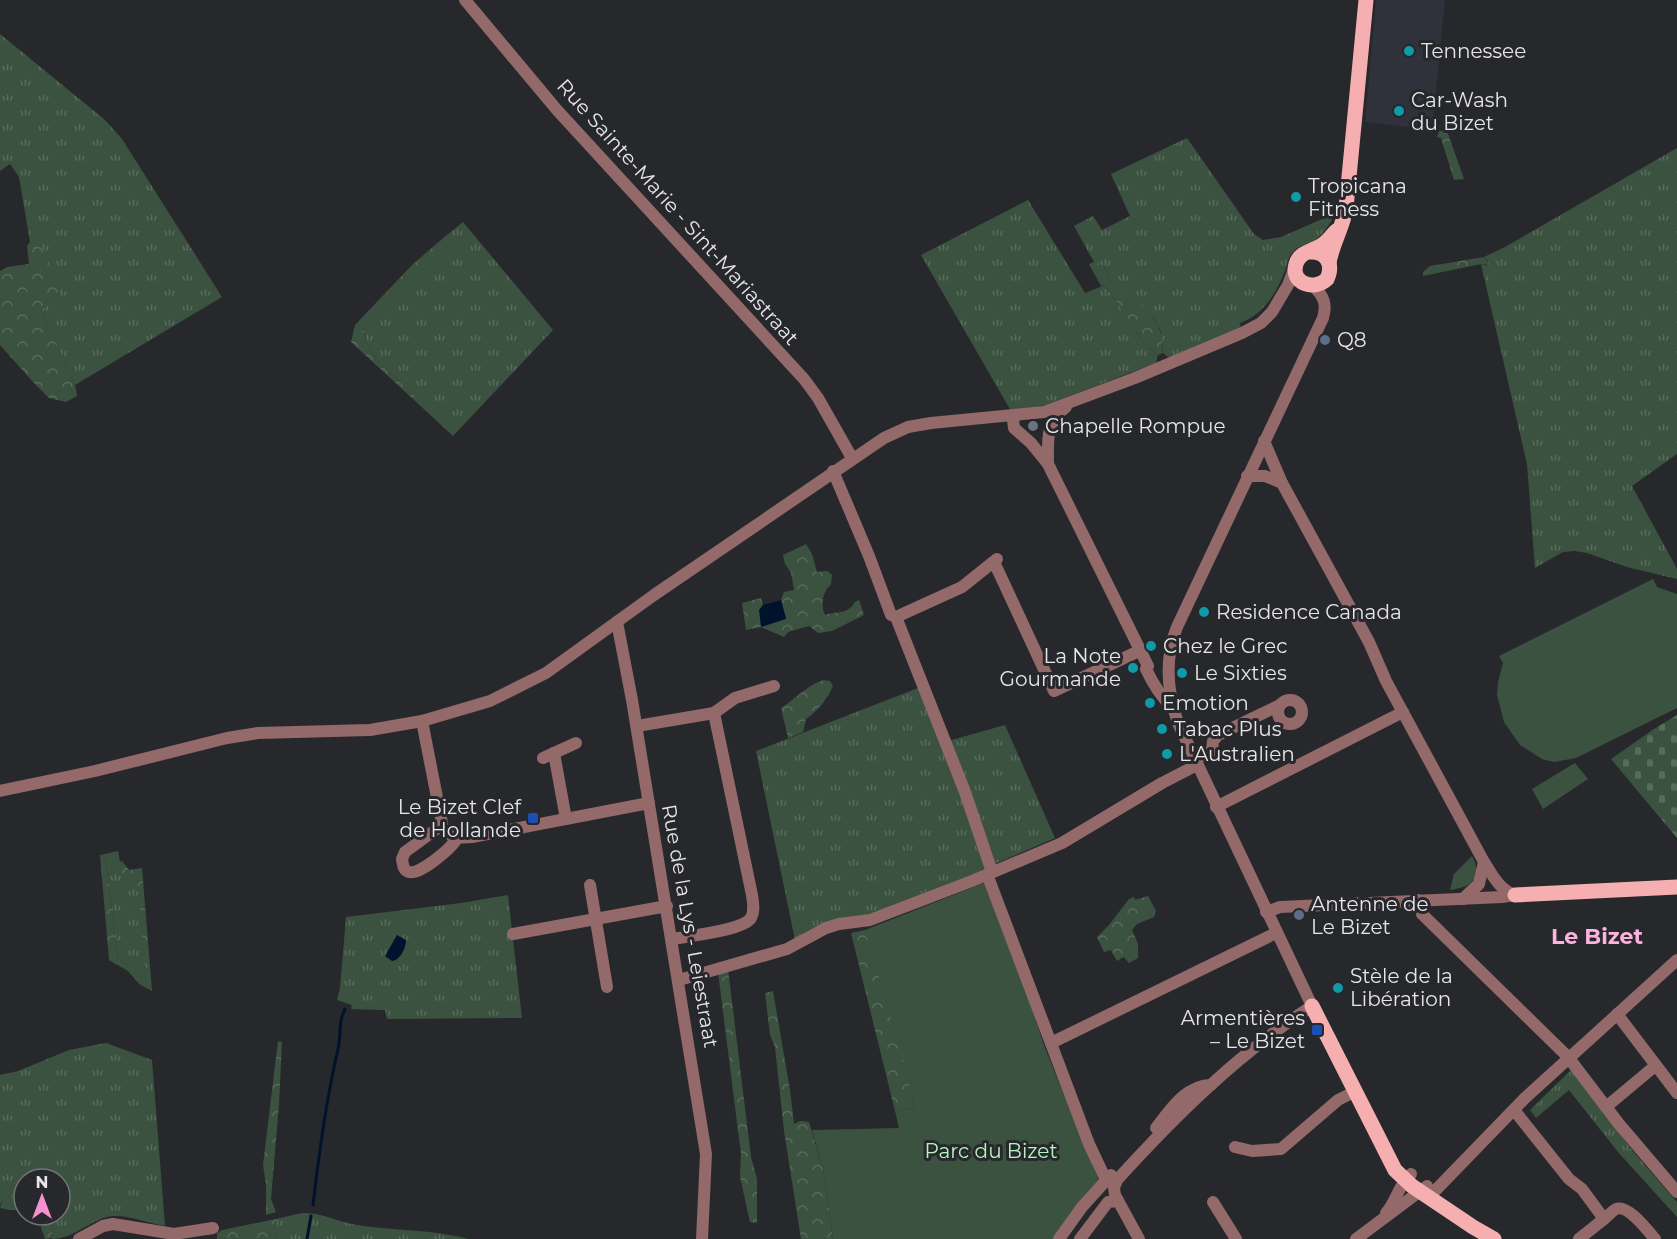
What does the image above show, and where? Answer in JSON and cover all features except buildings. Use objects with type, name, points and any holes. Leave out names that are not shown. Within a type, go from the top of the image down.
[{"type":"main road","points":[[1344,218],[1325,243],[1300,256],[1295,266],[1298,278],[1310,286],[1324,281],[1344,218],[1366,0]]},
{"type":"main road","points":[[1310,252],[1323,254],[1329,268]]},
{"type":"main road","points":[[1515,895],[1677,887]]},
{"type":"main road","points":[[1312,1006],[1392,1166],[1479,1224],[1493,1238]]},
{"type":"street","name":"Rue Sainte-Marie - Sint-Mariastraat","points":[[465,0],[556,110],[804,379],[818,398],[852,458]]},
{"type":"street","points":[[1278,305],[1295,266]]},
{"type":"street","points":[[1323,318],[1330,311],[1332,304],[1329,268]]},
{"type":"street","points":[[0,790],[57,780],[188,747],[258,733],[370,730],[422,721],[490,702],[546,673],[833,471],[884,438],[908,427],[940,421],[1016,415],[1048,416],[1071,403],[1249,330],[1266,318],[1296,289],[1310,286],[1322,295],[1325,302],[1323,318],[1174,634],[1168,663],[1168,689],[1173,708],[1216,807],[1312,1006],[1249,1051],[1168,1126],[1117,1180],[1114,1188],[1118,1201],[1139,1239]]},
{"type":"street","points":[[1014,428],[1013,420],[1016,415]]},
{"type":"street","points":[[1048,416],[1048,464]]},
{"type":"street","points":[[975,419],[1014,428],[1031,443],[1048,464],[1148,666],[1146,669],[1157,690],[1173,708]]},
{"type":"street","points":[[1031,443],[1048,437]]},
{"type":"street","points":[[1264,441],[1282,483],[1369,642],[1402,712],[1484,862],[1500,886],[1506,892],[1515,895]]},
{"type":"street","points":[[833,471],[869,556],[886,606],[891,615],[896,617],[965,792],[989,873],[1089,1144],[1106,1180]]},
{"type":"street","points":[[1247,476],[1264,476],[1282,483]]},
{"type":"street","points":[[896,617],[962,587],[995,561],[1054,691],[1139,651]]},
{"type":"street","name":"Rue de la Lys - Leiestraat","points":[[616,622],[667,906],[706,1154],[702,1239]]},
{"type":"street","points":[[1148,666],[1160,667],[1168,663]]},
{"type":"street","points":[[636,726],[714,713],[735,698],[774,686]]},
{"type":"street","points":[[679,980],[787,949],[826,928],[870,920],[1062,843],[1212,752],[1213,741],[1218,735],[1280,705]]},
{"type":"street","points":[[1216,807],[1402,712]]},
{"type":"street","points":[[672,939],[735,927],[746,923],[754,910],[714,713]]},
{"type":"street","points":[[422,721],[442,825],[449,836],[472,837],[649,803]]},
{"type":"street","points":[[566,819],[549,756],[576,743]]},
{"type":"street","points":[[442,825],[405,852],[402,859],[404,869],[408,872],[416,872],[449,850],[457,838]]},
{"type":"street","points":[[1463,899],[1479,884],[1484,862]]},
{"type":"street","points":[[590,885],[607,987]]},
{"type":"street","points":[[1266,912],[1280,907],[1515,895]]},
{"type":"street","points":[[1418,900],[1422,914],[1568,1057],[1606,1107],[1677,1192]]},
{"type":"street","points":[[513,934],[667,906]]},
{"type":"street","points":[[1052,1043],[1276,933]]},
{"type":"street","points":[[1356,1239],[1382,1218],[1428,1191],[1568,1057],[1677,960]]},
{"type":"street","points":[[1617,1014],[1677,1094]]},
{"type":"street","points":[[1606,1107],[1655,1066]]},
{"type":"street","points":[[1059,1239],[1106,1180],[1137,1150],[1186,1094],[1198,1086],[1211,1085]]},
{"type":"street","points":[[1235,1147],[1252,1151],[1281,1149],[1338,1100],[1356,1091]]},
{"type":"street","points":[[1514,1110],[1569,1179],[1582,1190],[1604,1218]]},
{"type":"street","points":[[1382,1218],[1392,1206],[1407,1177]]},
{"type":"street","points":[[1080,1239],[1108,1202],[1118,1201]]},
{"type":"street","points":[[1213,1202],[1236,1239]]},
{"type":"street","points":[[1579,1239],[1614,1210],[1623,1208],[1630,1212],[1655,1239]]},
{"type":"street","points":[[79,1239],[103,1226],[113,1224],[174,1234],[213,1228]]},
{"type":"shaded area","points":[[1376,0],[1445,0],[1433,121],[1427,129],[1365,122]]},
{"type":"green space","points":[[0,34],[104,119],[122,139],[222,297],[75,385],[41,310],[40,244],[30,242],[19,177],[10,164],[0,171]]},
{"type":"green space","points":[[1439,131],[1447,131],[1464,179],[1454,180],[1441,138],[1437,137]]},
{"type":"green space","points":[[1187,138],[1254,234],[1263,240],[1281,237],[1336,213],[1320,236],[1291,254],[1274,294],[1256,314],[1240,323],[1241,329],[1170,359],[1163,353],[1161,332],[1154,318],[1143,304],[1113,285],[1104,267],[1094,262],[1074,226],[1093,216],[1102,230],[1130,216],[1111,174]]},
{"type":"green space","points":[[1677,148],[1677,454],[1632,486],[1677,569],[1677,579],[1575,551],[1563,552],[1535,568],[1527,464],[1481,264],[1487,266],[1488,261],[1484,257]]},
{"type":"green space","points":[[1028,200],[1085,293],[1105,285],[1146,346],[1158,355],[1156,363],[1046,405],[1011,411],[921,255]]},
{"type":"green space","points":[[463,222],[553,330],[453,436],[413,399],[415,396],[382,365],[369,347],[363,326],[448,247],[442,239]]},
{"type":"green space","points":[[442,239],[448,247],[363,326],[369,347],[375,356],[415,396],[413,399],[351,342],[355,325],[412,265]]},
{"type":"green space","points":[[30,242],[40,243],[58,283],[60,297],[41,310],[75,385],[77,396],[66,402],[49,398],[0,345],[0,271],[7,267],[29,264],[27,246]]},
{"type":"green space","points":[[1484,257],[1490,265],[1481,264],[1423,276],[1423,272],[1430,266]]},
{"type":"green space","points":[[1094,262],[1104,267],[1113,285],[1136,297],[1149,311],[1161,334],[1163,353],[1158,355],[1146,346],[1105,285],[1101,286],[1089,264]]},
{"type":"green space","points":[[806,544],[812,554],[817,572],[827,571],[832,575],[831,584],[823,598],[825,615],[845,611],[859,600],[864,615],[832,631],[818,633],[809,626],[788,632],[784,637],[761,627],[746,630],[742,603],[761,598],[763,605],[759,611],[786,619],[781,600],[784,592],[794,590],[791,573],[785,564],[783,555]]},
{"type":"green space","points":[[1653,579],[1657,587],[1677,594],[1677,708],[1576,758],[1554,762],[1542,759],[1520,745],[1504,722],[1497,695],[1503,663],[1499,656]]},
{"type":"green space","points":[[823,680],[830,681],[833,686],[828,696],[806,719],[803,732],[788,738],[781,708]]},
{"type":"green space","points":[[918,688],[941,743],[1005,725],[1055,838],[981,870],[981,874],[869,917],[825,924],[807,931],[795,940],[756,751]]},
{"type":"green space","points":[[1677,715],[1677,838],[1611,759]]},
{"type":"green space","points":[[1575,763],[1588,779],[1543,809],[1532,789]]},
{"type":"green space","points":[[118,851],[123,877],[137,877],[147,977],[141,977],[134,968],[118,959],[105,854]]},
{"type":"green space","points":[[105,854],[118,959],[134,968],[141,977],[146,977],[137,877],[123,877],[119,862],[122,861],[129,870],[142,868],[152,991],[139,984],[128,971],[109,960],[100,855]]},
{"type":"green space","points":[[1472,856],[1477,871],[1476,876],[1464,887],[1450,890],[1454,874]]},
{"type":"green space","name":"Parc du Bizet","points":[[989,881],[1045,1048],[1100,1183],[1054,1239],[833,1239],[824,1173],[812,1130],[899,1128],[895,1111],[915,1108],[901,1051],[865,930]]},
{"type":"green space","points":[[508,895],[522,1018],[387,1019],[385,1010],[351,1009],[352,1005],[337,1000],[346,917]]},
{"type":"green space","points":[[1148,896],[1156,911],[1154,917],[1137,924],[1132,930],[1138,944],[1138,958],[1129,963],[1124,957],[1117,961],[1111,950],[1104,952],[1097,937],[1129,899],[1134,897],[1135,900]]},
{"type":"green space","points":[[865,930],[888,995],[915,1108],[895,1111],[851,933]]},
{"type":"green space","points":[[728,969],[751,1157],[757,1179],[757,1223],[750,1222],[740,1177],[741,1154],[718,972]]},
{"type":"green space","points":[[773,991],[794,1124],[800,1121],[809,1122],[824,1173],[833,1239],[801,1239],[784,1131],[775,1047],[770,1035],[765,993]]},
{"type":"green space","points":[[278,1041],[282,1042],[271,1199],[276,1212],[266,1215],[263,1165]]},
{"type":"green space","points":[[106,1043],[152,1060],[165,1226],[113,1216],[97,1220],[68,1236],[52,1239],[53,1227],[72,1227],[72,1167],[12,1167],[12,1195],[3,1199],[0,1205],[0,1075],[18,1071],[69,1050]]},
{"type":"green space","points":[[1571,1070],[1632,1150],[1677,1202],[1677,1217],[1618,1152],[1569,1090],[1536,1118],[1530,1110]]},
{"type":"green space","points":[[12,1195],[12,1210],[0,1208],[3,1199]]},
{"type":"green space","points":[[302,1213],[316,1214],[357,1225],[440,1233],[469,1239],[278,1239],[274,1232],[276,1219]]},
{"type":"green space","points":[[276,1219],[274,1232],[278,1239],[217,1239],[217,1233],[222,1230]]},
{"type":"green space","points":[[53,1227],[52,1238],[45,1239],[41,1228]]},
{"type":"water","points":[[781,600],[786,619],[761,627],[759,610],[763,605]]},
{"type":"water","points":[[397,935],[406,940],[406,943],[400,956],[392,961],[385,956]]},
{"type":"waterway","points":[[313,1205],[326,1107],[339,1043],[341,1020],[345,1009]]},
{"type":"waterway","points":[[307,1239],[311,1216]]},
{"type":"place","name":"Tennessee","points":[[1409,51]]},
{"type":"place","name":"Car-Wash du Bizet","points":[[1399,111]]},
{"type":"place","name":"Tropicana Fitness","points":[[1296,197]]},
{"type":"place","name":"Q8","points":[[1325,340]]},
{"type":"place","name":"Chapelle Rompue","points":[[1033,426]]},
{"type":"place","name":"Residence Canada","points":[[1204,612]]},
{"type":"place","name":"Chez le Grec","points":[[1151,646]]},
{"type":"place","name":"La Note Gourmande","points":[[1133,668]]},
{"type":"place","name":"Le Sixties","points":[[1182,673]]},
{"type":"place","name":"Emotion","points":[[1150,703]]},
{"type":"place","name":"Tabac Plus","points":[[1162,729]]},
{"type":"place","name":"L'Australien","points":[[1167,754]]},
{"type":"place","name":"Le Bizet Clef de Hollande","points":[[533,818]]},
{"type":"place","name":"Antenne de Le Bizet","points":[[1299,915]]},
{"type":"place","name":"Stèle de la Libération","points":[[1338,988]]},
{"type":"place","name":"Armentières – Le Bizet","points":[[1317,1030]]},
{"type":"district","name":"Le Bizet","points":[[1597,936]]}]
